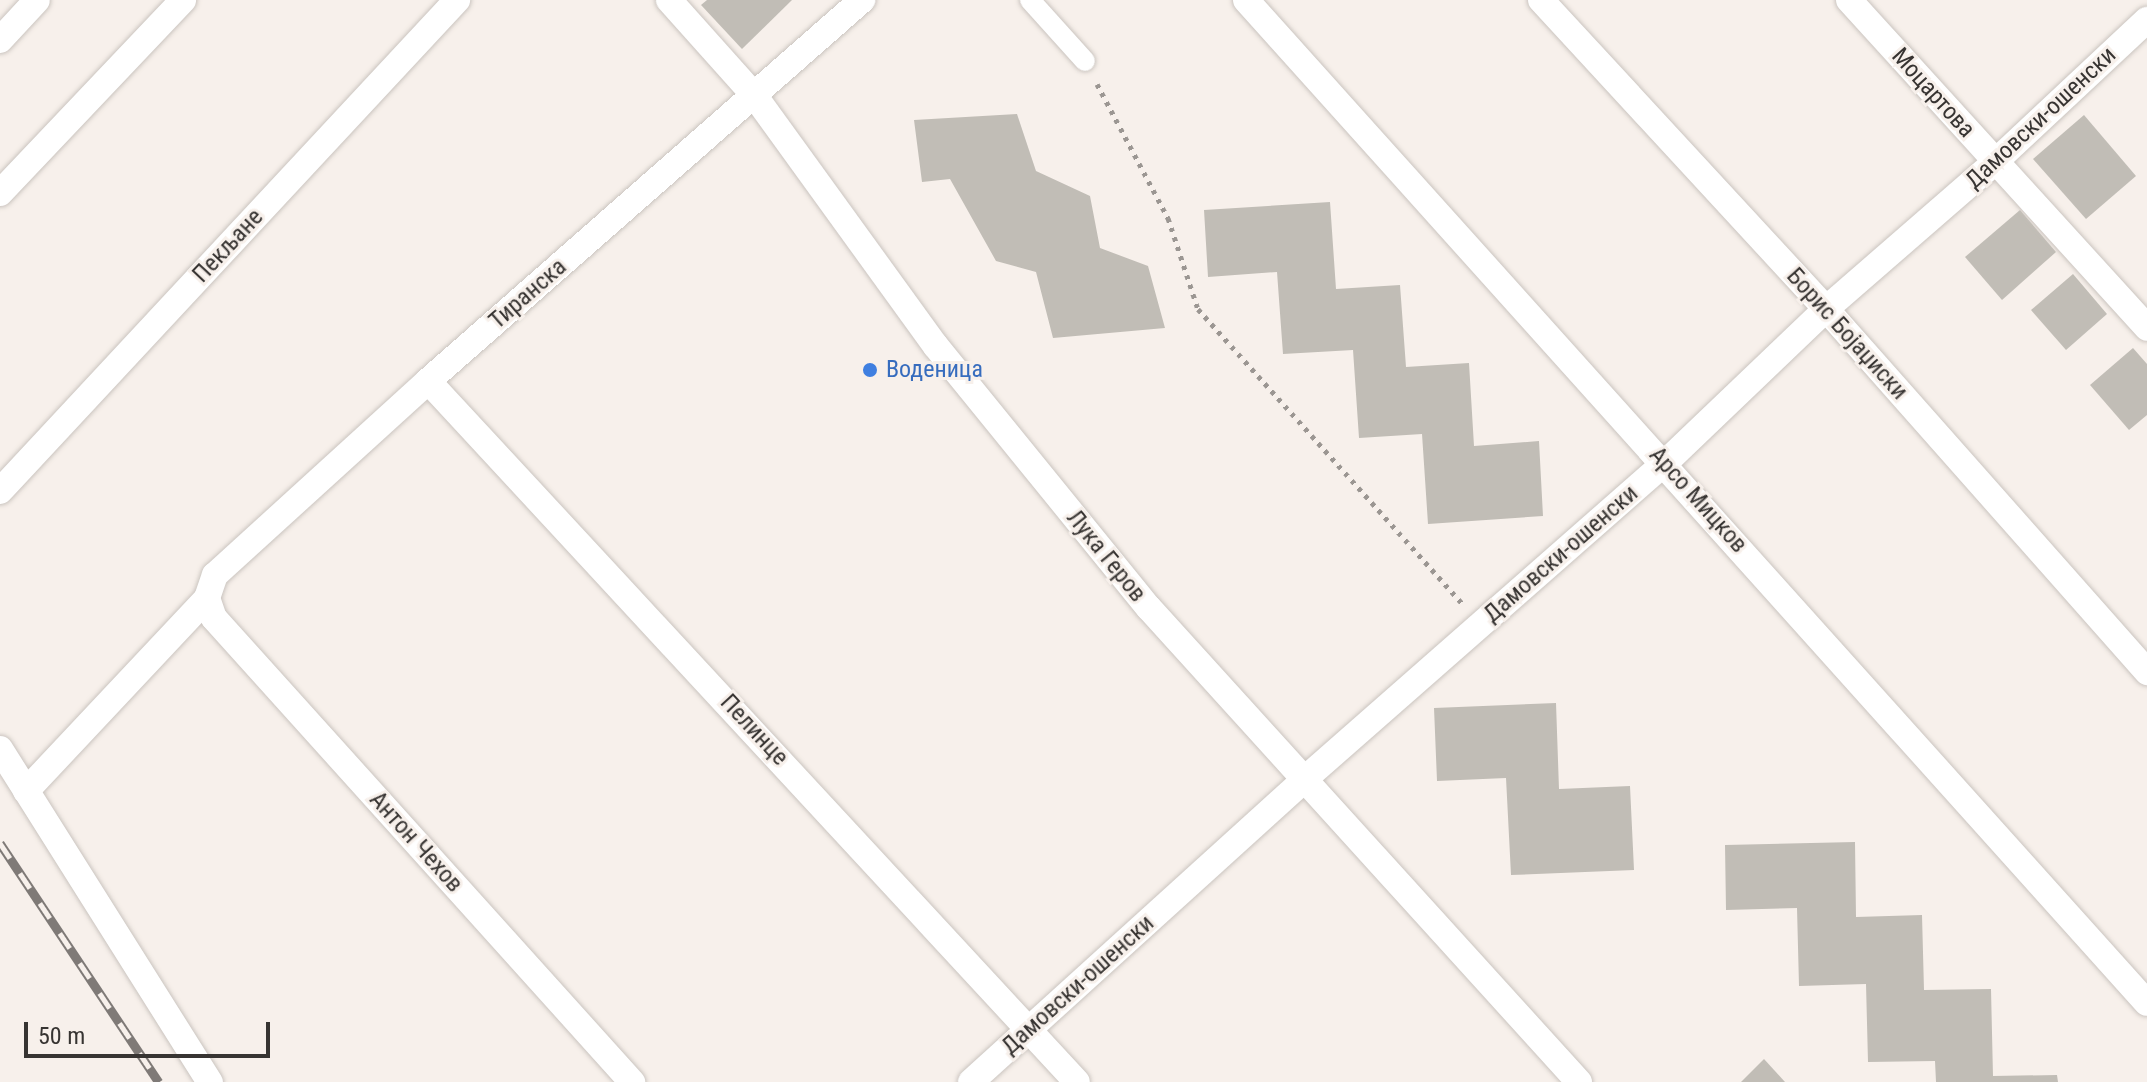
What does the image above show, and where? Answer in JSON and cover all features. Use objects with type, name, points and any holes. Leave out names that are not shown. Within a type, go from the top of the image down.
[{"type":"street","points":[[0,40],[37,0]]},
{"type":"street","points":[[0,193],[183,0]]},
{"type":"street","name":"Пекљане","points":[[0,491],[457,0]]},
{"type":"street","name":"Лука Геров","points":[[669,0],[754,95],[935,345],[1149,608],[1579,1082]]},
{"type":"street","name":"Тиранска","points":[[26,791],[207,598],[215,575],[428,381],[862,0]]},
{"type":"street","points":[[1030,0],[1085,61]]},
{"type":"street","name":"Арсо Мицков","points":[[1246,0],[2147,1003]]},
{"type":"street","name":"Борис Бојаџиски","points":[[1541,0],[1826,309],[2147,672]]},
{"type":"street","name":"Моцартова","points":[[1849,0],[2147,328]]},
{"type":"street","name":"Дамовски-ошенски","points":[[971,1082],[1306,778],[1665,463],[1826,309],[1995,162],[2147,20]]},
{"type":"street","name":"Пелинце","points":[[428,381],[1077,1082]]},
{"type":"street","name":"Антон Чехов","points":[[207,598],[214,618],[632,1082]]},
{"type":"street","points":[[0,749],[210,1082]]},
{"type":"path","points":[[1085,61],[1168,218],[1198,309],[1481,624]]},
{"type":"building","points":[[707,0],[792,0],[742,49],[701,5]]},
{"type":"building","points":[[1017,114],[1036,171],[1090,196],[1100,248],[1148,266],[1165,328],[1053,338],[1036,272],[996,261],[950,179],[922,182],[914,120]]},
{"type":"building","points":[[2084,115],[2136,176],[2086,219],[2033,159]]},
{"type":"building","points":[[1330,202],[1336,289],[1400,285],[1406,367],[1469,363],[1474,446],[1539,441],[1543,516],[1428,524],[1422,434],[1359,438],[1353,350],[1283,354],[1277,272],[1208,277],[1204,210]]},
{"type":"building","points":[[2020,210],[2056,252],[2002,300],[1965,257]]},
{"type":"building","points":[[2073,274],[2107,314],[2066,350],[2031,310]]},
{"type":"building","points":[[2133,348],[2147,364],[2147,415],[2129,430],[2090,385]]},
{"type":"building","points":[[1556,703],[1559,789],[1630,786],[1634,870],[1511,875],[1506,778],[1437,781],[1434,708]]},
{"type":"building","points":[[1855,842],[1856,917],[1922,915],[1924,990],[1991,989],[1993,1076],[2057,1075],[2058,1082],[1936,1082],[1935,1061],[1868,1062],[1866,984],[1799,986],[1797,908],[1726,910],[1725,845]]},
{"type":"building","points":[[1764,1059],[1785,1082],[1741,1082]]},
{"type":"railway","points":[[0,843],[159,1082]]},
{"type":"place","name":"Воденица","points":[[870,370]]}]
